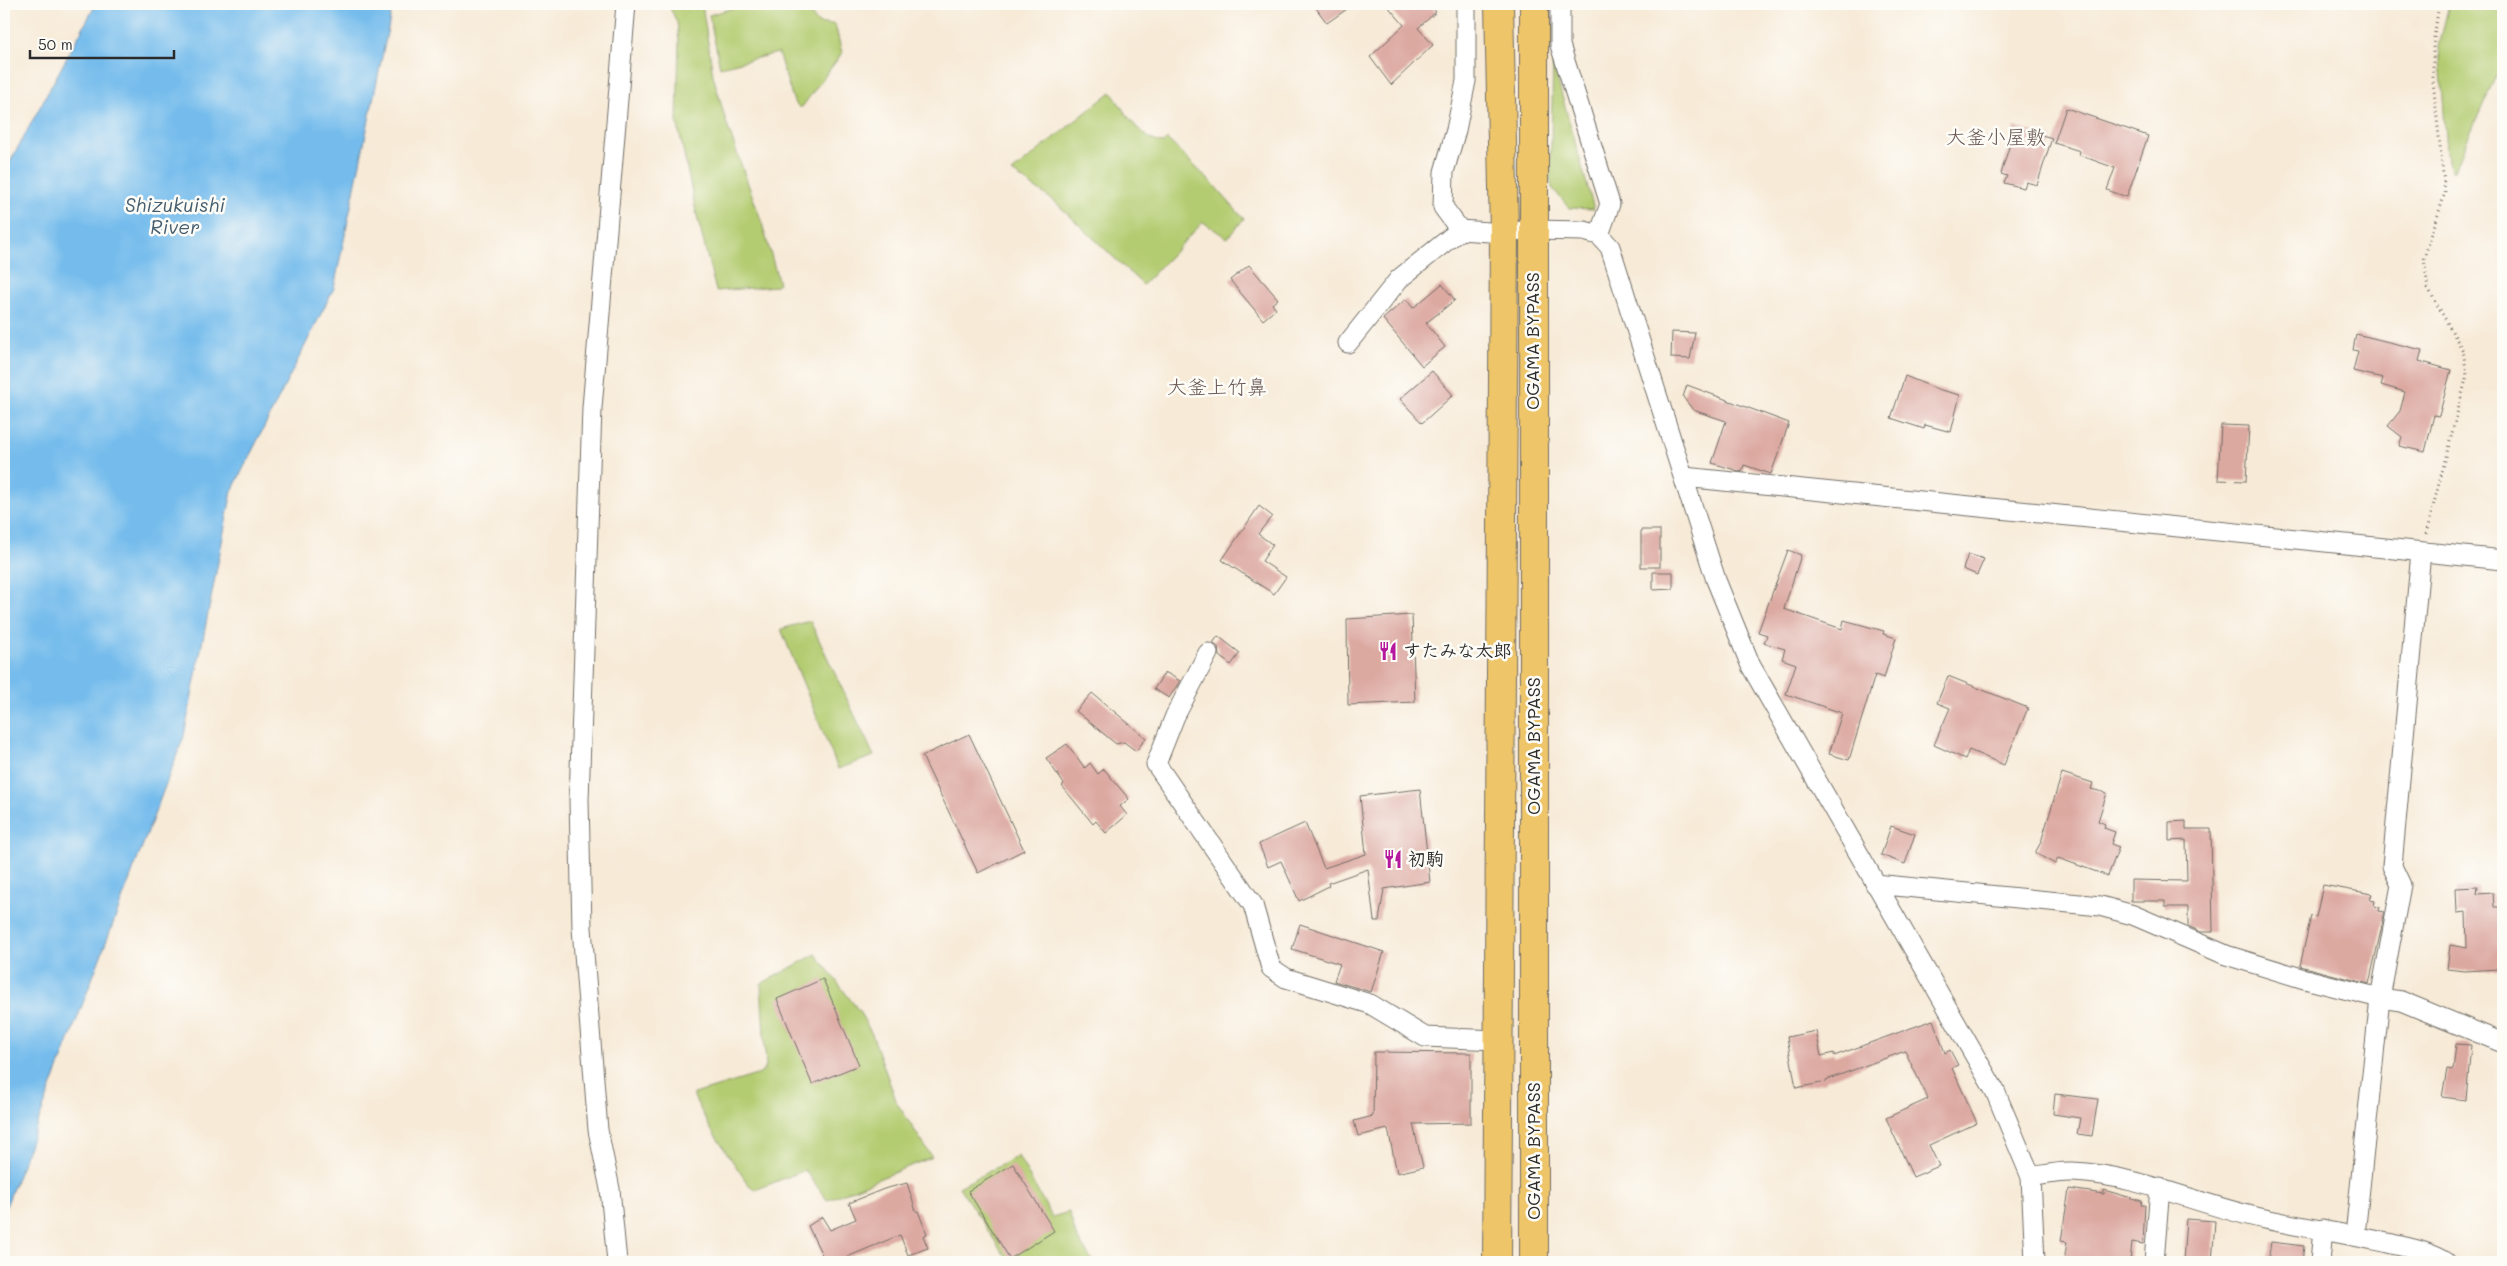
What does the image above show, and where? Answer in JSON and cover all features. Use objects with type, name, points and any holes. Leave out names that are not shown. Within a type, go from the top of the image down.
[{"type":"highway","name":"OGAMA BYPASS","points":[[1497,1262],[1504,233],[1499,4]]},
{"type":"highway","name":"OGAMA BYPASS","points":[[1534,4],[1532,230],[1534,1262]]},
{"type":"street","points":[[617,1262],[610,1189],[598,1130],[582,928],[579,800],[592,408],[626,4]]},
{"type":"street","points":[[1460,230],[1443,207],[1444,181],[1466,80],[1466,4]]},
{"type":"street","points":[[1560,4],[1560,45],[1610,204],[1599,235]]},
{"type":"street","points":[[1348,343],[1398,279],[1460,230],[1504,233],[1532,230],[1584,231],[1599,235],[1610,247],[1716,580],[1751,666],[1995,1091],[2031,1177],[2035,1262]]},
{"type":"street","points":[[1684,477],[2503,560]]},
{"type":"street","points":[[2355,1236],[2380,998],[2401,885],[2392,866],[2421,552]]},
{"type":"street","points":[[1208,653],[1175,716],[1156,764],[1253,905],[1272,968],[1286,978],[1370,1004],[1425,1037],[1498,1040]]},
{"type":"street","points":[[1875,884],[2100,906],[2133,915],[2226,955],[2380,998],[2401,1002],[2503,1042]]},
{"type":"street","points":[[2031,1177],[2072,1171],[2160,1187],[2263,1219],[2323,1229],[2414,1249],[2438,1257],[2446,1262]]},
{"type":"street","points":[[2154,1262],[2160,1187]]},
{"type":"street","points":[[2320,1262],[2323,1229]]},
{"type":"path","points":[[2421,552],[2467,375],[2463,351],[2428,288],[2424,258],[2445,193],[2433,81],[2433,45],[2439,4]]},
{"type":"green space","points":[[668,4],[702,4],[713,75],[727,125],[761,220],[779,283],[776,286],[716,291],[697,216],[677,121],[679,42],[677,22]]},
{"type":"green space","points":[[747,4],[810,4],[813,18],[820,24],[835,24],[842,53],[802,107],[799,107],[794,102],[778,53],[720,67],[709,15]]},
{"type":"green space","points":[[2449,4],[2500,4],[2503,6],[2503,60],[2453,172],[2448,163],[2439,47]]},
{"type":"green space","points":[[1553,64],[1594,209],[1570,208],[1552,188],[1550,178]]},
{"type":"green space","points":[[1111,92],[1139,130],[1154,141],[1163,143],[1167,139],[1212,183],[1244,219],[1227,238],[1203,222],[1143,285],[1054,201],[1012,172]]},
{"type":"green space","points":[[810,621],[874,756],[838,769],[781,629]]},
{"type":"green space","points":[[816,954],[859,1011],[872,1034],[897,1103],[932,1157],[827,1200],[805,1170],[755,1190],[748,1184],[710,1128],[694,1097],[694,1094],[760,1074],[766,1067],[761,984]]},
{"type":"green space","points":[[1018,1156],[1052,1217],[1069,1212],[1076,1236],[1093,1262],[1009,1262],[959,1187]]},
{"type":"water","name":"Shizukuishi River","points":[[96,4],[393,4],[334,288],[232,491],[184,736],[4,1212],[4,173]]},
{"type":"building","points":[[1313,4],[1354,4],[1327,23]]},
{"type":"building","points":[[1386,4],[1429,4],[1436,12],[1418,28],[1433,45],[1391,85],[1370,57],[1404,25]]},
{"type":"building","points":[[2066,108],[2148,136],[2127,197],[2107,190],[2115,168],[2079,155],[2080,151],[2054,143]]},
{"type":"building","points":[[2015,127],[2052,138],[2037,185],[2026,182],[2024,188],[2004,183],[2007,176],[2001,174]]},
{"type":"building","points":[[1249,265],[1278,299],[1272,304],[1276,309],[1263,320],[1230,280]]},
{"type":"building","points":[[1442,284],[1455,300],[1426,323],[1445,347],[1422,366],[1383,319],[1406,299],[1413,308]]},
{"type":"building","points":[[1672,332],[1695,333],[1690,359],[1671,358]]},
{"type":"building","points":[[2356,334],[2422,350],[2419,361],[2451,370],[2439,416],[2434,415],[2425,452],[2399,446],[2402,437],[2388,426],[2400,411],[2405,392],[2381,385],[2383,378],[2353,371],[2358,351],[2353,350]]},
{"type":"building","points":[[1432,371],[1453,395],[1422,423],[1400,399]]},
{"type":"building","points":[[1905,376],[1937,389],[1960,395],[1951,432],[1925,425],[1924,429],[1891,418]]},
{"type":"building","points":[[1687,385],[1789,423],[1771,474],[1744,465],[1742,472],[1712,463],[1726,421],[1693,410],[1683,397]]},
{"type":"building","points":[[2221,425],[2249,426],[2246,481],[2218,480]]},
{"type":"building","points":[[1259,506],[1272,516],[1258,534],[1273,545],[1262,561],[1286,577],[1274,594],[1222,560]]},
{"type":"building","points":[[1641,530],[1660,530],[1660,567],[1641,567]]},
{"type":"building","points":[[1788,550],[1801,555],[1784,609],[1842,629],[1844,620],[1884,631],[1883,634],[1896,638],[1884,678],[1875,675],[1849,760],[1829,754],[1842,713],[1786,694],[1796,664],[1782,659],[1785,649],[1764,643],[1767,635],[1758,632]]},
{"type":"building","points":[[1968,554],[1984,559],[1977,575],[1963,569]]},
{"type":"building","points":[[1653,572],[1673,572],[1673,589],[1653,590]]},
{"type":"building","points":[[1412,615],[1415,702],[1348,705],[1347,619]]},
{"type":"building","points":[[1218,636],[1240,653],[1231,665],[1219,656],[1218,647],[1213,643]]},
{"type":"building","points":[[1165,672],[1180,681],[1169,698],[1154,689]]},
{"type":"building","points":[[1948,676],[2028,708],[2004,765],[1969,750],[1965,759],[1934,745],[1950,708],[1937,703]]},
{"type":"building","points":[[1092,693],[1146,738],[1136,751],[1124,742],[1116,744],[1076,711]]},
{"type":"building","points":[[969,734],[1024,850],[978,873],[922,756]]},
{"type":"building","points":[[1067,744],[1085,768],[1090,763],[1098,774],[1104,769],[1129,799],[1120,806],[1127,815],[1106,833],[1096,821],[1093,824],[1062,786],[1064,784],[1046,758]]},
{"type":"building","points":[[2062,773],[2093,783],[2091,789],[2107,793],[2098,821],[2105,824],[2104,828],[2115,832],[2111,844],[2119,847],[2108,876],[2058,858],[2055,864],[2035,853],[2041,842]]},
{"type":"building","points":[[1420,789],[1430,882],[1384,889],[1379,921],[1374,921],[1368,869],[1328,883],[1329,886],[1299,901],[1281,861],[1268,867],[1259,844],[1305,823],[1324,868],[1366,854],[1360,796]]},
{"type":"building","points":[[2186,821],[2186,829],[2211,829],[2213,932],[2201,932],[2188,926],[2188,907],[2165,907],[2165,901],[2131,901],[2131,880],[2187,881],[2186,840],[2169,841],[2169,822]]},
{"type":"building","points":[[1891,826],[1915,834],[1905,864],[1881,855]]},
{"type":"building","points":[[2323,885],[2372,894],[2370,900],[2375,901],[2374,906],[2380,907],[2379,911],[2385,912],[2369,984],[2300,966],[2311,916],[2316,917]]},
{"type":"building","points":[[2478,887],[2477,894],[2493,893],[2494,907],[2503,907],[2503,960],[2499,960],[2499,969],[2464,971],[2447,969],[2450,945],[2467,948],[2466,912],[2457,913],[2456,888]]},
{"type":"building","points":[[1300,924],[1384,952],[1371,992],[1334,981],[1340,964],[1292,949]]},
{"type":"building","points":[[823,979],[859,1065],[812,1084],[777,999]]},
{"type":"building","points":[[1933,1020],[1945,1053],[1950,1050],[1958,1065],[1952,1068],[1977,1123],[1929,1145],[1939,1166],[1913,1177],[1886,1118],[1928,1099],[1905,1051],[1826,1080],[1826,1082],[1796,1088],[1787,1037],[1816,1031],[1821,1056],[1834,1053],[1834,1056]]},
{"type":"building","points":[[2456,1044],[2471,1045],[2466,1100],[2442,1097],[2447,1069],[2453,1070]]},
{"type":"building","points":[[1374,1052],[1471,1053],[1471,1123],[1413,1124],[1423,1167],[1397,1173],[1388,1129],[1358,1136],[1354,1121],[1373,1116]]},
{"type":"building","points":[[2055,1094],[2098,1099],[2092,1136],[2077,1134],[2080,1118],[2053,1114]]},
{"type":"building","points":[[1013,1164],[1054,1231],[1010,1259],[968,1191]]},
{"type":"building","points":[[907,1183],[916,1211],[918,1211],[927,1234],[923,1236],[928,1248],[908,1255],[900,1235],[847,1257],[850,1262],[831,1262],[830,1258],[825,1261],[808,1226],[822,1217],[830,1230],[856,1219],[849,1203],[884,1189]]},
{"type":"building","points":[[2069,1189],[2104,1194],[2104,1190],[2142,1201],[2141,1205],[2145,1205],[2143,1244],[2132,1242],[2130,1262],[2064,1262],[2067,1242],[2061,1241]]},
{"type":"building","points":[[2186,1219],[2215,1221],[2212,1262],[2183,1262]]},
{"type":"building","points":[[2271,1242],[2304,1246],[2302,1262],[2268,1262]]},
{"type":"place","name":"すたみな太郎","points":[[1388,651]]},
{"type":"place","name":"初駒","points":[[1393,859]]},
{"type":"district","name":"大釜小屋敷","points":[[1996,137]]},
{"type":"district","name":"大釜上竹鼻","points":[[1217,387]]}]
